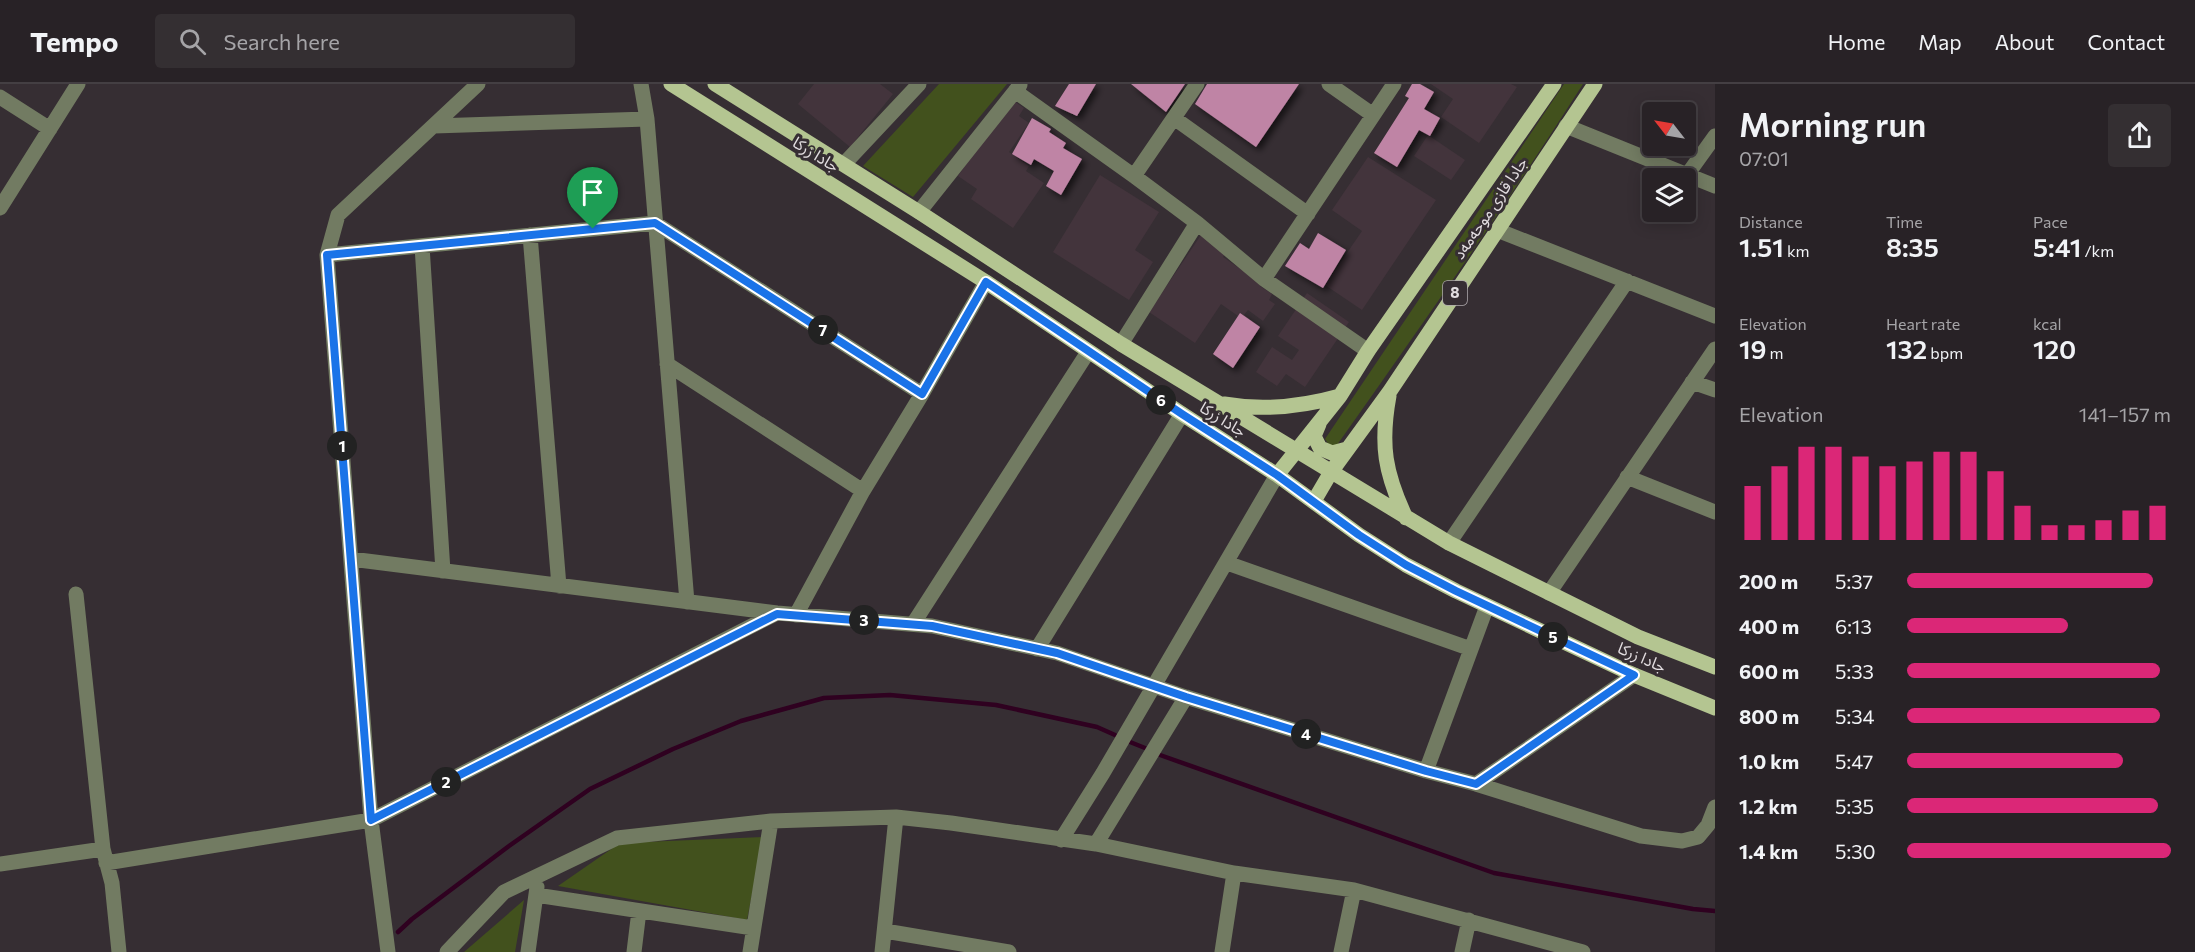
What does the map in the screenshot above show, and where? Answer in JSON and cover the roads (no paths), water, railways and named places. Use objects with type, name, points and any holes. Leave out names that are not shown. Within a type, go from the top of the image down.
[{"type":"main road","name":"جادا زرکا","points":[[671,84],[986,282],[1088,352],[1277,475],[1359,535],[1406,565],[1634,675],[1715,708]]},
{"type":"main road","name":"جادا زرکا","points":[[715,84],[919,212],[1213,402],[1406,518],[1449,543],[1638,637],[1715,667]]},
{"type":"main road","name":"جادا قازی موحەمەد","points":[[1277,475],[1340,396],[1368,351],[1554,84]]},
{"type":"main road","name":"جادا قازی موحەمەد","points":[[1314,501],[1331,472],[1390,391],[1595,84]]},
{"type":"main road","points":[[1390,391],[1384,423],[1385,456],[1392,488],[1406,518]]},
{"type":"main road","points":[[1213,402],[1244,407],[1276,408],[1309,404],[1340,396]]},
{"type":"main road","points":[[1319,424],[1314,436],[1320,448],[1332,453],[1347,450]]},
{"type":"street","points":[[0,208],[78,84]]},
{"type":"street","points":[[388,952],[371,820],[327,255],[338,215],[478,84]]},
{"type":"street","points":[[641,84],[647,118],[687,602]]},
{"type":"street","points":[[843,164],[919,84]]},
{"type":"street","points":[[1134,176],[1197,84]]},
{"type":"street","points":[[1329,84],[1373,116]]},
{"type":"street","points":[[1264,279],[1394,84]]},
{"type":"street","points":[[919,212],[1018,88],[1197,223],[1264,279],[1368,351]]},
{"type":"street","points":[[0,97],[50,129]]},
{"type":"street","points":[[434,126],[647,118]]},
{"type":"street","points":[[1174,118],[1308,214]]},
{"type":"street","points":[[1566,126],[1670,168]]},
{"type":"street","points":[[1692,168],[1715,136]]},
{"type":"street","points":[[1696,179],[1715,186]]},
{"type":"street","points":[[327,255],[655,223],[922,394]]},
{"type":"street","points":[[1121,344],[1197,223]]},
{"type":"street","points":[[1497,230],[1715,316]]},
{"type":"street","points":[[530,235],[559,586]]},
{"type":"street","points":[[422,246],[443,571]]},
{"type":"street","points":[[1449,543],[1627,281]]},
{"type":"street","points":[[796,615],[863,491],[986,282]]},
{"type":"street","points":[[1549,593],[1715,349]]},
{"type":"street","points":[[913,624],[1088,352]]},
{"type":"street","points":[[667,364],[863,491]]},
{"type":"street","points":[[1692,382],[1715,390]]},
{"type":"street","points":[[1037,649],[1182,414]]},
{"type":"street","points":[[1061,840],[1277,475]]},
{"type":"street","points":[[1627,477],[1715,512]]},
{"type":"street","points":[[351,559],[777,614],[932,626],[1057,653],[1186,697],[1641,836],[1682,841],[1698,837],[1708,825],[1715,807]]},
{"type":"street","points":[[1227,563],[1471,649]]},
{"type":"street","points":[[76,594],[105,856],[112,883],[119,952]]},
{"type":"street","points":[[1426,771],[1487,606]]},
{"type":"street","points":[[0,864],[105,856],[371,820],[777,614]]},
{"type":"street","points":[[1476,784],[1634,675]]},
{"type":"street","points":[[1096,844],[1186,697]]},
{"type":"street","points":[[882,952],[896,817]]},
{"type":"street","points":[[447,952],[504,892],[617,838],[771,821],[896,817],[1096,844],[1234,873],[1354,890],[1583,952]]},
{"type":"street","points":[[750,952],[771,821]]},
{"type":"street","points":[[1222,952],[1234,873]]},
{"type":"street","points":[[528,952],[539,875]]},
{"type":"street","points":[[1341,952],[1354,890]]},
{"type":"street","points":[[536,895],[753,928]]},
{"type":"street","points":[[633,952],[639,911]]},
{"type":"street","points":[[1462,952],[1469,920]]},
{"type":"street","points":[[885,931],[1009,952]]},
{"type":"waterway","points":[[398,932],[509,846],[590,789],[673,749],[741,721],[824,698],[890,695],[996,705],[1097,727],[1115,735]]},
{"type":"waterway","points":[[1130,742],[1145,748]]},
{"type":"waterway","points":[[1160,755],[1494,873],[1715,911]]}]
